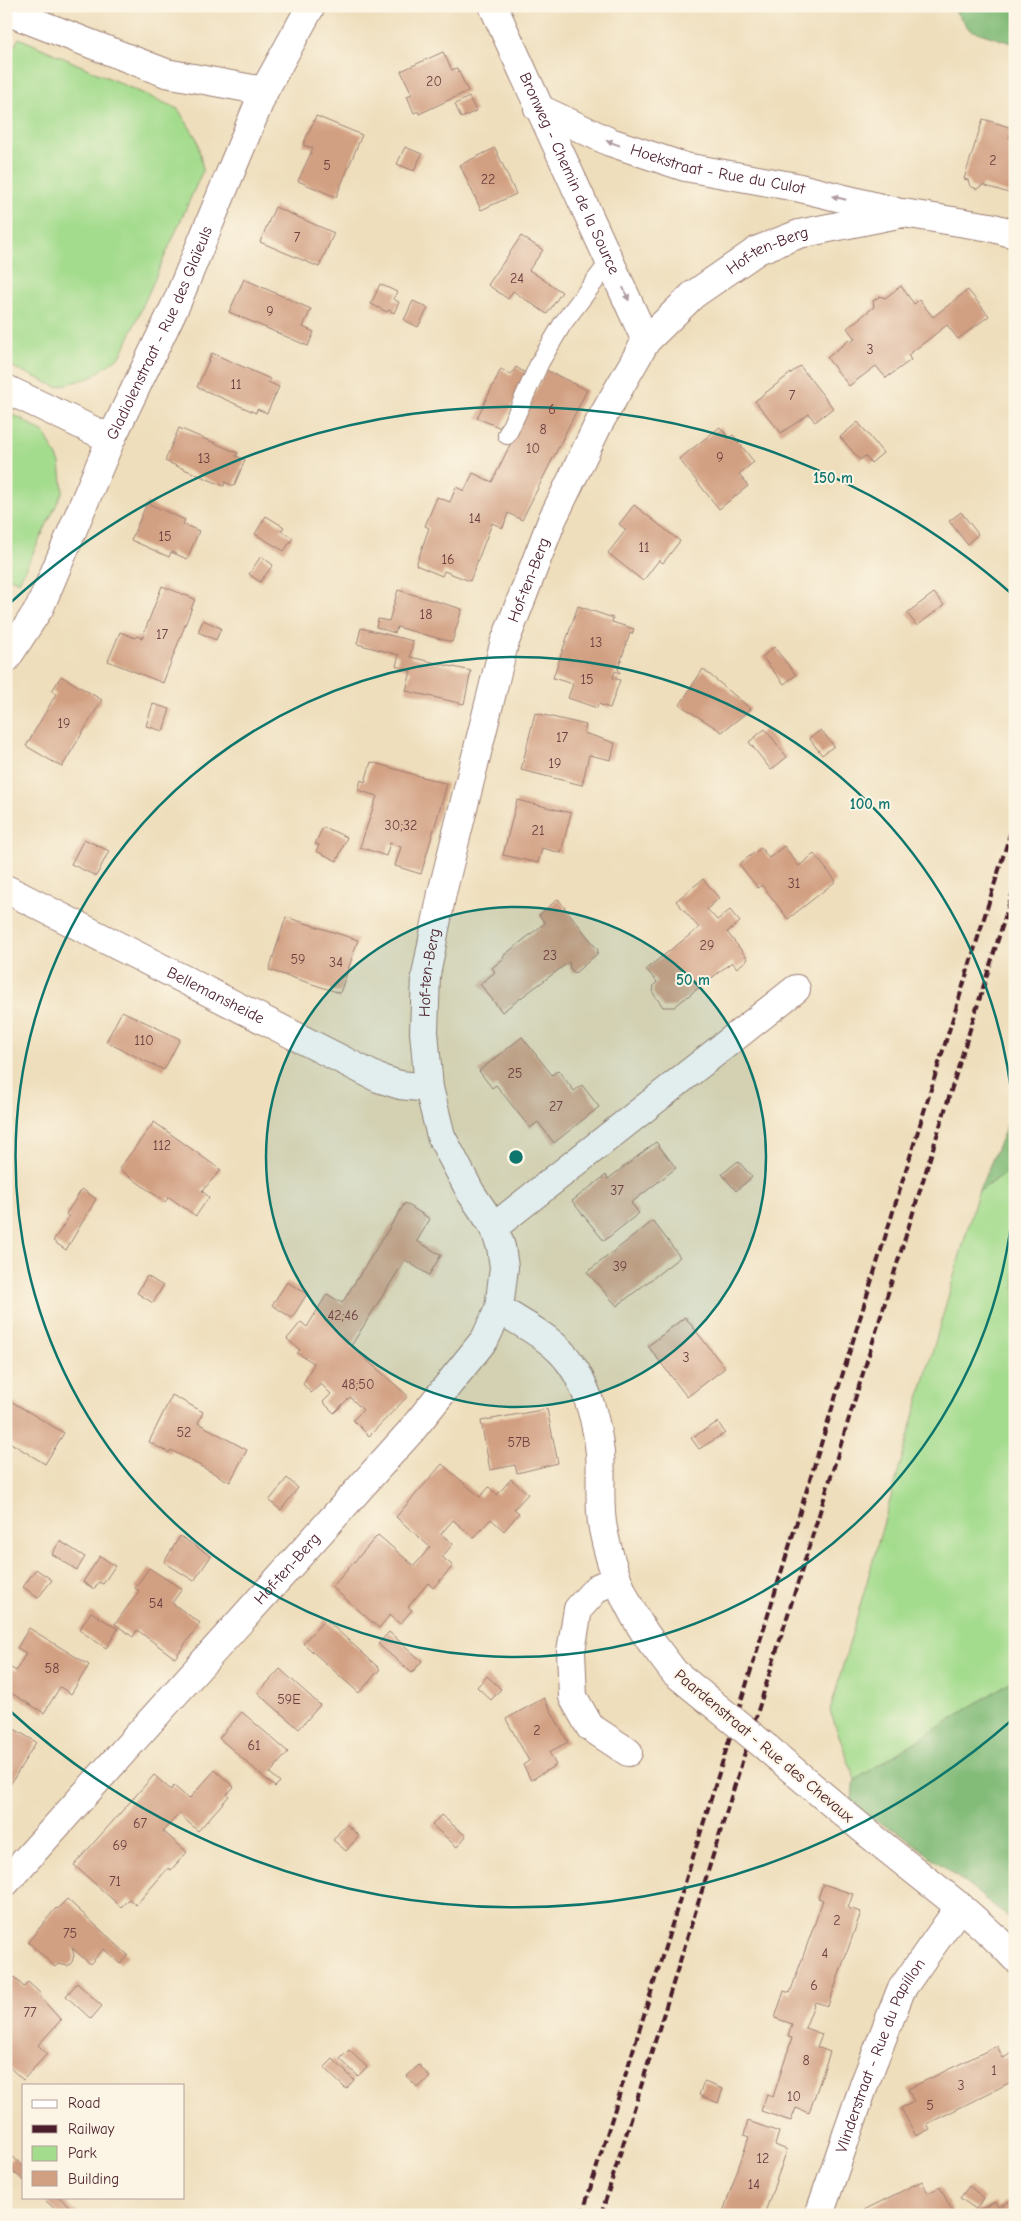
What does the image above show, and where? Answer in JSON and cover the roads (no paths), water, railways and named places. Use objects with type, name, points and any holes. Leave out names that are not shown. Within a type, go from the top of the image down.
[{"type":"street","name":"Gladiolenstraat - Rue des Glaïeuls","points":[[6,659],[40,607],[111,439],[177,302],[264,91],[311,6]]},
{"type":"street","name":"Bronweg - Chemin de la Source","points":[[493,6],[538,108],[611,260],[646,341]]},
{"type":"street","points":[[6,11],[166,73],[264,91]]},
{"type":"street","name":"Hoekstraat - Rue du Culot","points":[[538,108],[610,142],[685,167],[796,187],[903,213]]},
{"type":"street","name":"Hof-ten-Berg","points":[[6,1882],[411,1431],[484,1339],[499,1309],[504,1267],[501,1247],[494,1227],[471,1193],[442,1136],[429,1088],[424,1032],[426,975],[442,893],[504,644],[552,520],[599,423],[646,341],[693,295],[758,250],[799,234],[903,213],[990,227],[1015,234]]},
{"type":"street","points":[[6,389],[111,439]]},
{"type":"street","name":"Bellemansheide","points":[[6,889],[378,1078],[400,1085],[429,1088]]},
{"type":"street","points":[[494,1227],[796,989]]},
{"type":"street","name":"Paardenstraat - Rue des Chevaux","points":[[499,1309],[560,1351],[571,1364],[582,1386],[595,1424],[600,1453],[603,1528],[617,1579],[639,1625],[674,1672],[861,1828],[960,1906],[993,1934],[1015,1958]]},
{"type":"street","points":[[617,1579],[597,1588],[578,1609],[571,1651],[574,1697],[590,1727],[628,1752]]},
{"type":"street","name":"Vlinderstraat - Rue du Papillon","points":[[819,2215],[864,2085],[901,1990],[960,1906]]},
{"type":"lane","points":[[507,435],[540,362],[563,323],[611,260]]},
{"type":"railway","points":[[582,2215],[1015,818]]},
{"type":"railway","points":[[601,2215],[1015,885]]}]
